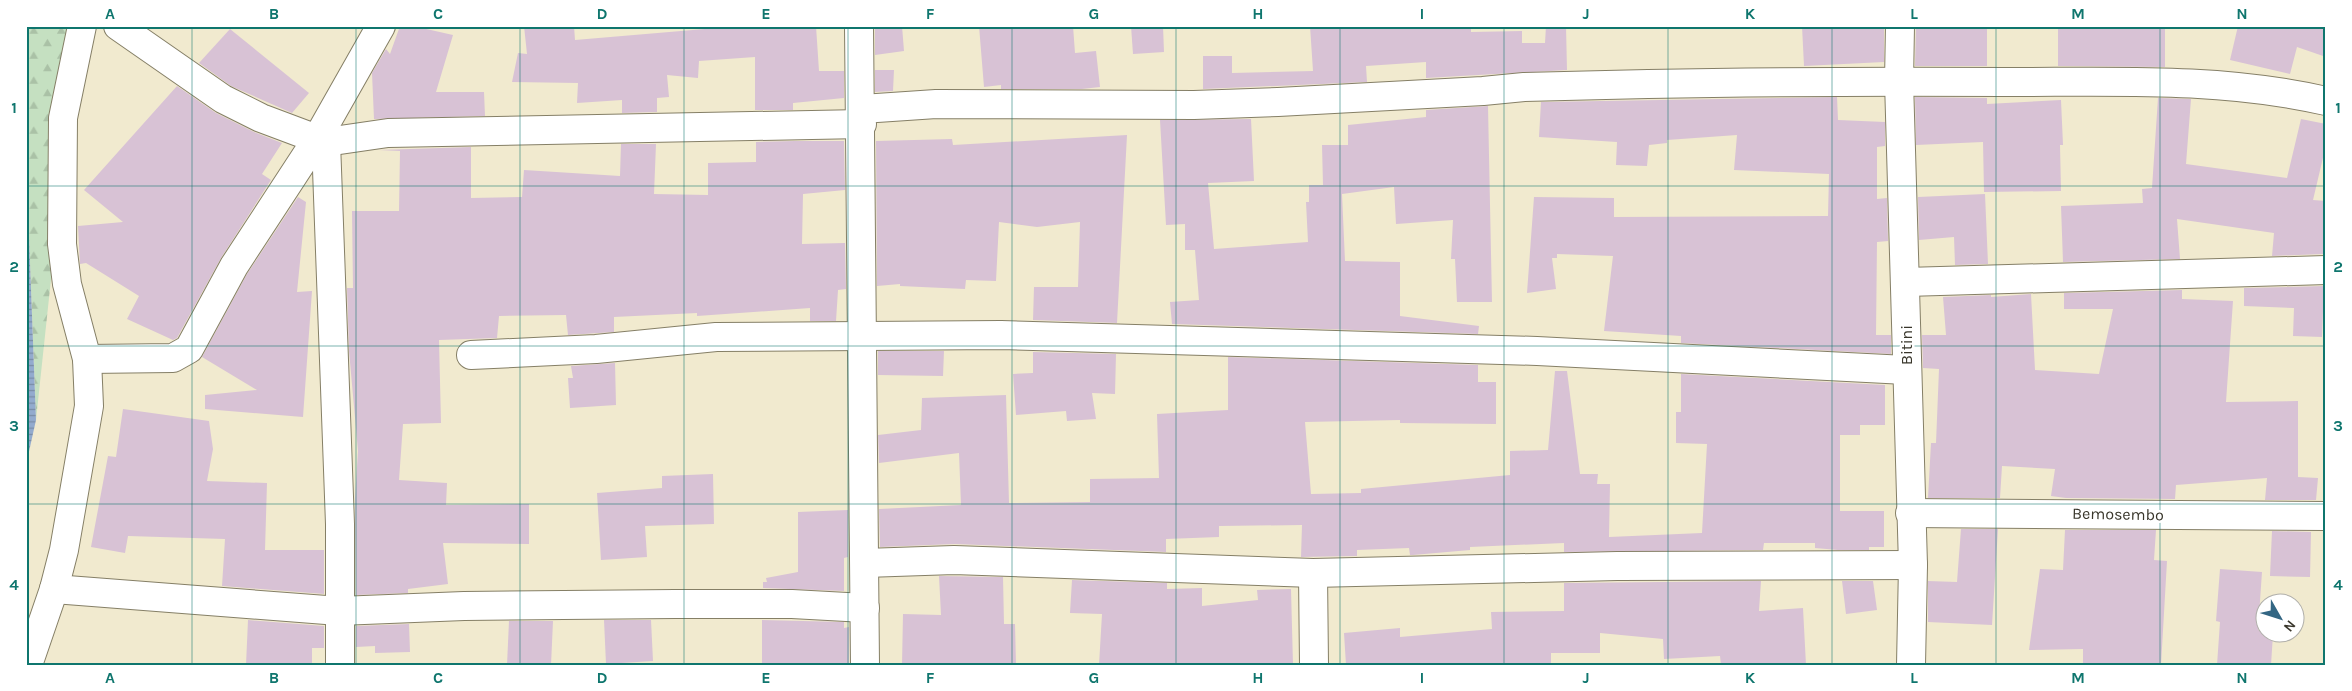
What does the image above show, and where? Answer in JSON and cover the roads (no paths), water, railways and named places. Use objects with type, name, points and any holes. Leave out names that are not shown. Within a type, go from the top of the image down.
[{"type":"street","points":[[28,665],[54,589],[80,463],[89,406],[88,360],[68,284],[62,244],[63,118],[82,26]]},
{"type":"street","points":[[118,26],[223,98],[261,118],[322,140],[388,133],[862,117],[936,104],[1259,103],[1594,85],[1792,80],[2192,83],[2297,94],[2326,101]]},
{"type":"street","points":[[88,360],[173,358],[189,349],[234,266],[322,140],[381,26]]},
{"type":"street","points":[[859,26],[862,117],[864,336],[862,449],[865,665]]},
{"type":"street","name":"Bitini","points":[[1900,26],[1899,81],[1906,282],[1906,370],[1912,565],[1911,665]]},
{"type":"street","points":[[322,140],[340,524],[340,665]]},
{"type":"street","points":[[1906,282],[2326,270]]},
{"type":"street","points":[[471,355],[596,348],[716,336],[1001,335],[1537,351],[1906,370]]},
{"type":"street","name":"Bemosembo","points":[[1910,512],[2326,516]]},
{"type":"street","points":[[865,563],[954,560],[1313,573],[1617,566],[1912,565]]},
{"type":"street","points":[[1313,573],[1314,665]]},
{"type":"street","points":[[54,589],[339,611],[464,606],[674,604],[792,604],[865,608]]},
{"type":"water","points":[[26,158],[36,420],[26,465]]}]
